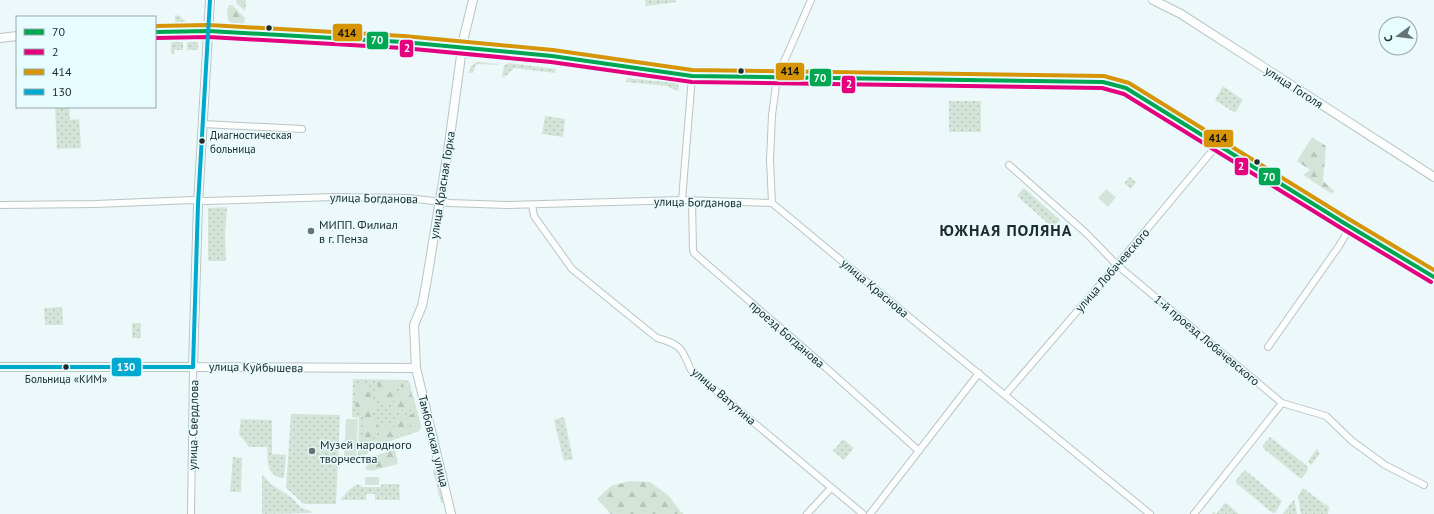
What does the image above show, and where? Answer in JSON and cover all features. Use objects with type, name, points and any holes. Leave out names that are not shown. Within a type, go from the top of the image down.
[{"type":"main road","name":"улица Свердлова","points":[[193,366],[199,201],[210,0]]},
{"type":"main road","name":"улица Красная Горка","points":[[416,368],[414,325],[422,306],[448,151],[462,47],[473,0]]},
{"type":"main road","name":"улица Гоголя","points":[[1153,0],[1181,14],[1434,177]]},
{"type":"main road","points":[[156,32],[209,31],[403,42],[574,59],[692,76],[1103,82],[1126,88],[1434,277]]},
{"type":"main road","points":[[0,38],[16,36]]},
{"type":"main road","name":"улица Куйбышева","points":[[0,367],[193,366],[416,368]]},
{"type":"main road","name":"Тамбовская улица","points":[[416,368],[451,514]]},
{"type":"street","points":[[772,203],[770,160],[772,115],[777,78],[811,0]]},
{"type":"street","points":[[682,200],[692,76]]},
{"type":"street","points":[[203,124],[302,129]]},
{"type":"street","name":"улица Лобачевского","points":[[1005,395],[1117,265],[1218,144]]},
{"type":"street","name":"1-й проезд Лобачевского","points":[[1009,165],[1086,233],[1117,265],[1282,403],[1326,416],[1352,441],[1385,465],[1424,485]]},
{"type":"street","name":"улица Богданова","points":[[0,205],[334,197],[408,198],[440,202],[532,205],[682,200],[772,203]]},
{"type":"street","name":"проезд Богданова","points":[[692,201],[694,253],[814,357],[919,451]]},
{"type":"street","name":"улица Краснова","points":[[772,203],[1150,514]]},
{"type":"street","name":"улица Ватутина","points":[[532,205],[534,216],[572,269],[657,338],[671,341],[683,350],[691,370],[863,514]]},
{"type":"street","points":[[1268,347],[1339,246],[1349,226]]},
{"type":"street","name":"улица Свердлова","points":[[191,514],[193,366]]},
{"type":"street","points":[[870,514],[978,373]]},
{"type":"street","points":[[1194,514],[1282,403]]},
{"type":"street","points":[[807,514],[831,488]]},
{"type":"green space","points":[[236,0],[246,0],[245,11],[237,4]]},
{"type":"green space","points":[[645,0],[676,0],[676,2],[646,6]]},
{"type":"green space","points":[[229,5],[232,5],[245,18],[244,25],[233,24],[228,20],[227,11]]},
{"type":"green space","points":[[175,15],[180,16],[185,20],[185,24],[175,23]]},
{"type":"green space","points":[[171,42],[183,42],[183,50],[175,50],[174,54],[171,54]]},
{"type":"green space","points":[[187,42],[198,42],[198,50],[187,50]]},
{"type":"green space","points":[[475,63],[499,64],[478,64],[475,66],[473,73],[469,73],[471,66]]},
{"type":"green space","points":[[508,63],[556,69],[555,73],[514,68],[503,77],[504,66]]},
{"type":"green space","points":[[627,78],[676,83],[678,84],[679,90],[677,91],[667,86],[626,82]]},
{"type":"green space","points":[[1223,86],[1243,100],[1235,113],[1215,100]]},
{"type":"green space","points":[[949,101],[981,101],[981,132],[949,132]]},
{"type":"green space","points":[[55,108],[69,108],[70,120],[79,119],[81,148],[57,149]]},
{"type":"green space","points":[[545,116],[565,119],[563,137],[542,134]]},
{"type":"green space","points":[[1312,137],[1326,146],[1323,181],[1334,191],[1332,194],[1303,175],[1310,170],[1297,161]]},
{"type":"green space","points":[[1130,177],[1136,182],[1131,189],[1124,183]]},
{"type":"green space","points":[[1024,188],[1060,220],[1053,228],[1017,196]]},
{"type":"green space","points":[[1106,189],[1116,197],[1108,207],[1098,198]]},
{"type":"green space","points":[[227,207],[225,234],[226,261],[208,261],[208,208]]},
{"type":"green space","points":[[62,307],[63,325],[45,325],[44,308]]},
{"type":"green space","points":[[132,323],[141,323],[141,338],[132,338]]},
{"type":"green space","points":[[353,379],[409,381],[421,425],[420,430],[395,439],[358,458],[359,418],[352,417]]},
{"type":"green space","points":[[400,381],[389,405],[385,406],[375,391],[378,387],[377,382]]},
{"type":"green space","points":[[403,381],[409,383],[415,409],[394,411],[391,409]]},
{"type":"green space","points":[[365,382],[376,405],[371,410],[371,416],[378,425],[370,447],[362,451],[364,416],[363,413],[355,412],[356,390]]},
{"type":"green space","points":[[417,413],[420,424],[418,431],[413,432],[408,415]]},
{"type":"green space","points":[[291,414],[340,415],[336,504],[304,504],[286,488]]},
{"type":"green space","points":[[407,416],[411,431],[399,435],[392,422],[393,419]]},
{"type":"green space","points":[[564,417],[573,459],[564,461],[554,420]]},
{"type":"green space","points":[[241,419],[272,420],[272,454],[286,455],[284,478],[274,475],[271,471],[268,462],[267,447],[249,447],[239,434]]},
{"type":"green space","points":[[346,419],[358,419],[356,460],[344,459]]},
{"type":"green space","points":[[391,424],[397,437],[375,448],[383,425],[389,426]]},
{"type":"green space","points":[[1270,437],[1307,466],[1308,470],[1302,478],[1300,478],[1263,448],[1263,445]]},
{"type":"green space","points":[[843,439],[854,448],[844,460],[833,451]]},
{"type":"green space","points":[[395,449],[398,464],[371,471],[365,469],[372,457]]},
{"type":"green space","points":[[1317,449],[1319,455],[1311,465],[1308,461]]},
{"type":"green space","points":[[233,457],[242,458],[241,492],[230,492]]},
{"type":"green space","points":[[435,469],[443,502],[441,503],[433,470]]},
{"type":"green space","points":[[1245,470],[1282,501],[1275,513],[1273,513],[1236,483],[1236,480]]},
{"type":"green space","points":[[262,474],[271,484],[292,498],[301,508],[311,511],[311,513],[262,514]]},
{"type":"green space","points":[[365,477],[379,477],[379,485],[365,485]]},
{"type":"green space","points":[[630,481],[650,482],[668,495],[684,514],[611,514],[597,499],[611,486]]},
{"type":"green space","points":[[357,484],[363,487],[381,487],[381,484],[399,484],[400,500],[375,500],[375,494],[366,494],[366,500],[340,500]]},
{"type":"green space","points":[[1303,488],[1323,503],[1323,508],[1324,503],[1329,507],[1328,514],[1301,514],[1298,496]]},
{"type":"green space","points":[[1294,499],[1297,514],[1283,514]]},
{"type":"green space","points":[[1226,503],[1239,514],[1216,514]]},
{"type":"transit line","name":"130","points":[[193,367],[198,204],[210,0]]},
{"type":"transit line","name":"414","points":[[156,26],[209,25],[404,36],[553,50],[692,70],[1104,76],[1129,83],[1434,270]]},
{"type":"transit line","name":"70","points":[[156,32],[209,31],[403,42],[552,56],[692,76],[1103,82],[1126,88],[1434,277]]},
{"type":"transit line","name":"2","points":[[156,38],[209,37],[403,48],[551,62],[692,82],[1102,88],[1124,94],[1431,282]]},
{"type":"transit line","name":"130","points":[[0,367],[193,367]]},
{"type":"place","name":"Диагностическая больница","points":[[202,141]]},
{"type":"place","name":"МИПП. Филиал в г. Пенза","points":[[311,231]]},
{"type":"place","name":"Больница «КИМ»","points":[[66,367]]},
{"type":"place","name":"Музей народного творчества","points":[[312,451]]},
{"type":"district","name":"ЮЖНАЯ ПОЛЯНА","points":[[1006,230]]}]
